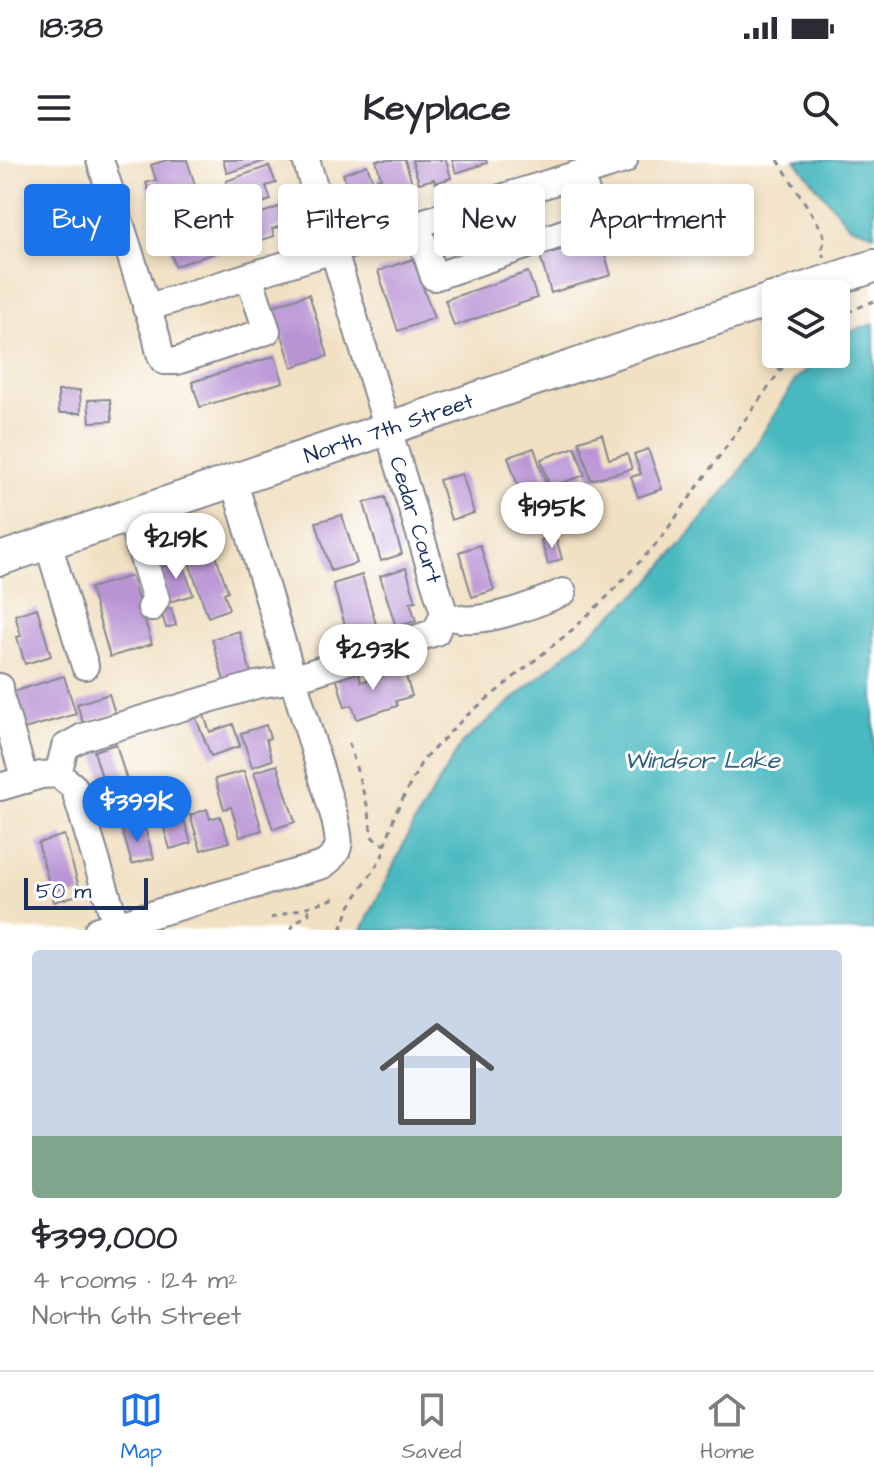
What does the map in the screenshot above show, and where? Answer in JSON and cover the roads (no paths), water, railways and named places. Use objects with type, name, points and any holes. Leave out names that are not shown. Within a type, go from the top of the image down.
[{"type":"main road","points":[[832,280],[874,266]]},
{"type":"main road","name":"North 7th Street","points":[[0,559],[762,303]]},
{"type":"street","points":[[100,160],[157,335],[158,351],[164,361],[177,361],[267,331],[249,276]]},
{"type":"street","name":"Cedar Court","points":[[306,160],[313,184]]},
{"type":"street","points":[[418,224],[624,160]]},
{"type":"street","points":[[418,227],[434,277],[596,222],[580,174]]},
{"type":"street","points":[[146,308],[316,256]]},
{"type":"street","name":"Cedar Court","points":[[334,256],[444,613]]},
{"type":"street","points":[[0,787],[58,774],[74,787],[107,927],[323,865],[335,856],[340,842],[335,819],[234,482]]},
{"type":"street","points":[[130,516],[154,590],[156,599],[151,608]]},
{"type":"street","points":[[48,543],[85,666]]},
{"type":"street","points":[[58,774],[65,747],[83,737],[256,685],[293,679],[436,632],[444,613],[452,619],[482,618],[563,592]]},
{"type":"street","points":[[0,687],[25,780]]},
{"type":"water","points":[[795,160],[874,160],[874,234],[849,226]]},
{"type":"water","name":"Windsor Lake","points":[[874,324],[874,930],[362,930],[413,825],[462,743],[649,583],[737,476],[796,379],[809,368],[850,368],[852,331]]}]
